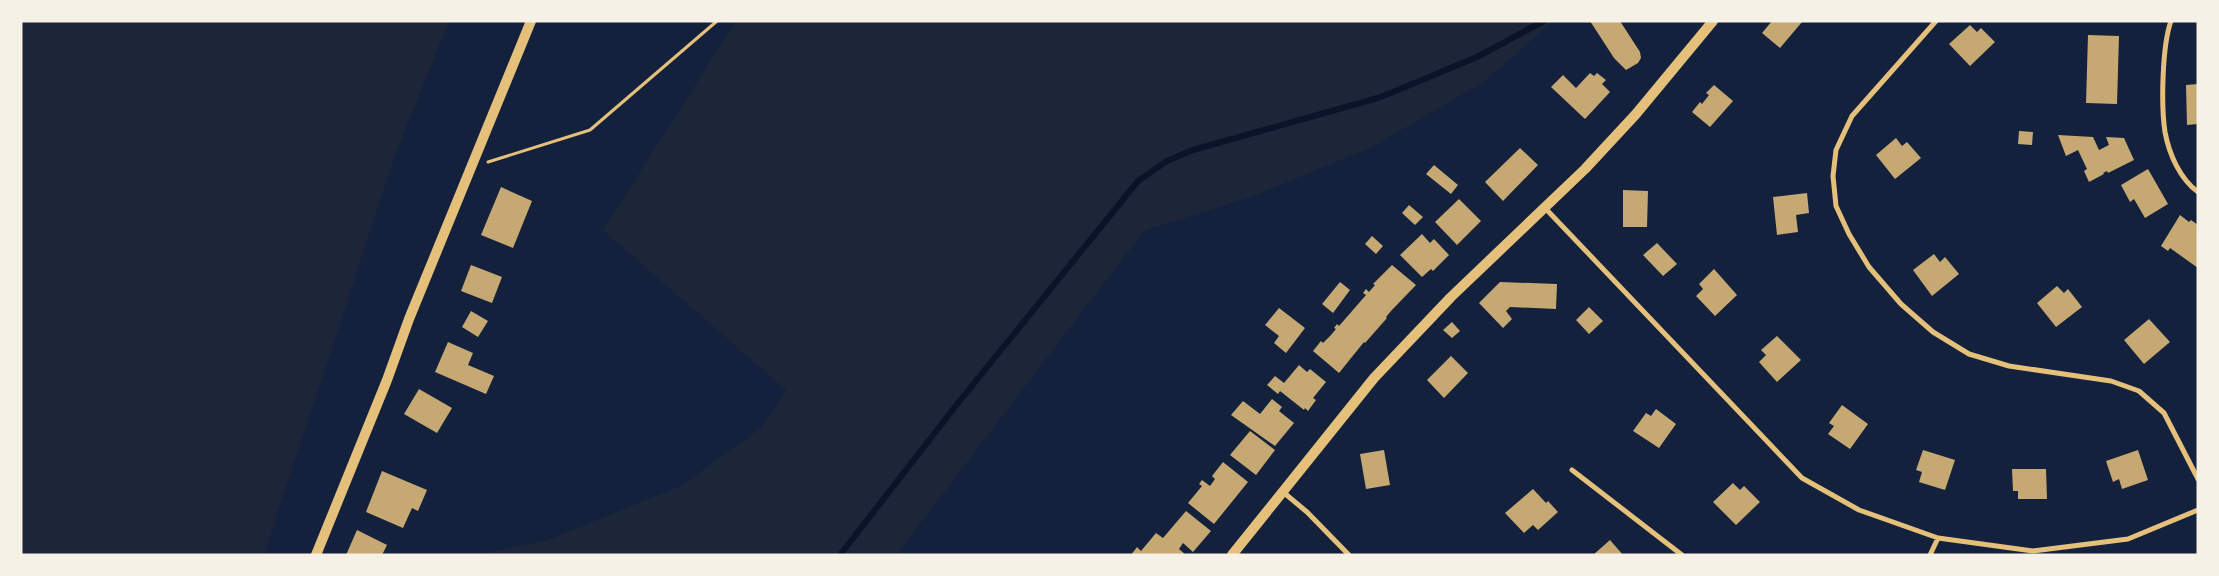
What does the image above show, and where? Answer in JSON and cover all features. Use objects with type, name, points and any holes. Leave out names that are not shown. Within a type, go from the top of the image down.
[{"type":"main road","points":[[316,555],[387,380],[409,319],[531,21]]},
{"type":"main road","points":[[1232,555],[1374,378],[1451,297],[1585,169],[1636,114],[1713,21]]},
{"type":"street","points":[[1936,21],[1852,116],[1836,150],[1833,176],[1836,206],[1849,234],[1869,267],[1901,304],[1933,332],[1969,354],[2009,366],[2111,381],[2139,391],[2164,413],[2198,479]]},
{"type":"street","points":[[2171,21],[2167,33],[2164,72],[2165,133],[2176,166],[2190,186],[2198,192]]},
{"type":"street","points":[[1545,208],[1802,478],[1859,510],[1938,538],[2033,551],[2128,539],[2198,510]]},
{"type":"street","points":[[1572,470],[1682,555]]},
{"type":"street","points":[[1282,492],[1307,512],[1349,555]]},
{"type":"street","points":[[1930,555],[1938,538]]},
{"type":"path","points":[[471,168],[590,130],[717,21]]},
{"type":"shaded area","points":[[21,21],[449,21],[395,155],[264,555],[21,555]]},
{"type":"shaded area","points":[[736,21],[1553,21],[1485,81],[1370,148],[1253,196],[1144,231],[896,555],[478,555],[548,540],[681,486],[761,428],[786,390],[603,230]]},
{"type":"building","points":[[1590,21],[1620,21],[1640,52],[1641,58],[1638,63],[1626,70],[1614,58]]},
{"type":"building","points":[[1772,21],[1802,22],[1780,48],[1762,33]]},
{"type":"building","points":[[1970,25],[1977,32],[1981,28],[1995,42],[1970,66],[1949,44]]},
{"type":"building","points":[[2088,35],[2119,36],[2117,104],[2086,103]]},
{"type":"building","points":[[1590,73],[1594,76],[1597,73],[1606,80],[1602,84],[1610,92],[1585,119],[1551,87],[1563,75],[1576,88]]},
{"type":"building","points":[[2198,84],[2198,124],[2187,125],[2186,85]]},
{"type":"building","points":[[1714,85],[1733,101],[1710,127],[1692,112],[1700,102],[1702,104],[1709,95],[1706,93]]},
{"type":"building","points":[[2019,131],[2033,132],[2032,145],[2018,144]]},
{"type":"building","points":[[2058,135],[2093,137],[2099,150],[2109,145],[2106,137],[2124,138],[2134,160],[2108,173],[2107,171],[2089,182],[2084,171],[2087,169],[2078,150],[2066,156]]},
{"type":"building","points":[[1896,138],[1902,146],[1907,142],[1921,158],[1895,179],[1876,155]]},
{"type":"building","points":[[1520,148],[1538,165],[1503,201],[1485,182]]},
{"type":"building","points":[[1434,165],[1458,185],[1451,194],[1426,174]]},
{"type":"building","points":[[2148,169],[2168,204],[2145,218],[2134,199],[2130,202],[2121,185]]},
{"type":"building","points":[[501,187],[532,201],[513,248],[481,235]]},
{"type":"building","points":[[1623,190],[1648,191],[1647,227],[1623,227]]},
{"type":"building","points":[[1807,193],[1809,213],[1796,215],[1798,232],[1777,235],[1773,197]]},
{"type":"building","points":[[1459,199],[1481,221],[1457,245],[1435,222]]},
{"type":"building","points":[[1409,205],[1423,217],[1415,225],[1402,213]]},
{"type":"building","points":[[2180,215],[2189,222],[2191,220],[2198,225],[2198,268],[2170,248],[2168,251],[2161,246]]},
{"type":"building","points":[[1422,234],[1430,243],[1434,239],[1449,255],[1433,271],[1431,269],[1422,277],[1400,255]]},
{"type":"building","points":[[1372,236],[1383,246],[1376,254],[1365,244]]},
{"type":"building","points":[[1657,243],[1677,264],[1663,276],[1643,255]]},
{"type":"building","points":[[1934,254],[1940,262],[1945,257],[1959,274],[1932,296],[1913,270]]},
{"type":"building","points":[[471,265],[502,277],[492,303],[461,291]]},
{"type":"building","points":[[1392,265],[1416,285],[1391,311],[1339,373],[1313,351],[1321,341],[1323,343],[1331,335],[1336,329],[1334,328],[1337,324],[1339,326],[1366,295],[1363,293],[1366,289],[1369,292],[1375,285],[1373,284]]},
{"type":"building","points":[[1714,269],[1737,295],[1715,316],[1696,296],[1703,289],[1699,284]]},
{"type":"building","points":[[1340,282],[1350,290],[1333,313],[1322,304]]},
{"type":"building","points":[[1500,282],[1557,284],[1556,309],[1510,307],[1506,311],[1512,319],[1503,328],[1479,303]]},
{"type":"building","points":[[2057,286],[2064,293],[2068,289],[2082,307],[2056,327],[2037,303]]},
{"type":"building","points":[[1589,307],[1603,321],[1589,334],[1576,320]]},
{"type":"building","points":[[1279,308],[1305,328],[1286,353],[1274,343],[1279,336],[1265,325]]},
{"type":"building","points":[[471,311],[488,321],[478,337],[462,327]]},
{"type":"building","points":[[2149,319],[2170,342],[2144,364],[2124,340]]},
{"type":"building","points":[[1452,322],[1460,331],[1452,338],[1443,330]]},
{"type":"building","points":[[1777,336],[1801,360],[1777,382],[1759,362],[1766,355],[1761,350]]},
{"type":"building","points":[[448,342],[473,353],[468,365],[494,376],[486,394],[435,372]]},
{"type":"building","points":[[1451,356],[1468,373],[1444,398],[1427,380]]},
{"type":"building","points":[[1299,365],[1307,372],[1310,369],[1326,382],[1313,398],[1316,400],[1308,411],[1305,408],[1304,410],[1280,391],[1278,394],[1267,385],[1275,376],[1284,383]]},
{"type":"building","points":[[419,389],[452,408],[437,433],[404,414]]},
{"type":"building","points":[[1272,399],[1282,407],[1279,411],[1294,423],[1275,446],[1231,415],[1243,401],[1260,414]]},
{"type":"building","points":[[1842,405],[1868,424],[1850,449],[1828,434],[1834,426],[1829,423]]},
{"type":"building","points":[[1656,409],[1676,424],[1659,448],[1633,431],[1646,413],[1651,416]]},
{"type":"building","points":[[1250,431],[1275,450],[1256,475],[1230,455]]},
{"type":"building","points":[[1384,450],[1390,485],[1366,489],[1360,454]]},
{"type":"building","points":[[1923,450],[1955,460],[1945,490],[1919,482],[1922,472],[1916,470]]},
{"type":"building","points":[[2138,450],[2148,480],[2122,489],[2119,479],[2113,482],[2106,461]]},
{"type":"building","points":[[1223,462],[1248,482],[1214,524],[1188,503],[1202,486],[1199,484],[1202,480],[1210,486],[1215,479],[1212,476]]},
{"type":"building","points":[[2012,469],[2046,469],[2047,499],[2018,499],[2018,491],[2013,491]]},
{"type":"building","points":[[382,471],[427,490],[418,511],[412,508],[403,528],[366,512]]},
{"type":"building","points":[[1733,483],[1740,490],[1744,486],[1760,502],[1736,525],[1713,502]]},
{"type":"building","points":[[1533,489],[1546,503],[1548,501],[1558,512],[1538,530],[1533,525],[1524,533],[1505,513]]},
{"type":"building","points":[[1186,511],[1211,531],[1193,552],[1183,543],[1179,549],[1186,555],[1131,555],[1137,547],[1141,551],[1156,533],[1163,538]]},
{"type":"building","points":[[357,530],[387,545],[382,555],[346,555]]},
{"type":"building","points":[[1610,540],[1623,555],[1593,555]]},
{"type":"waterway","points":[[840,555],[958,403],[1138,181],[1167,161],[1193,150],[1381,97],[1477,57],[1544,21]]}]
